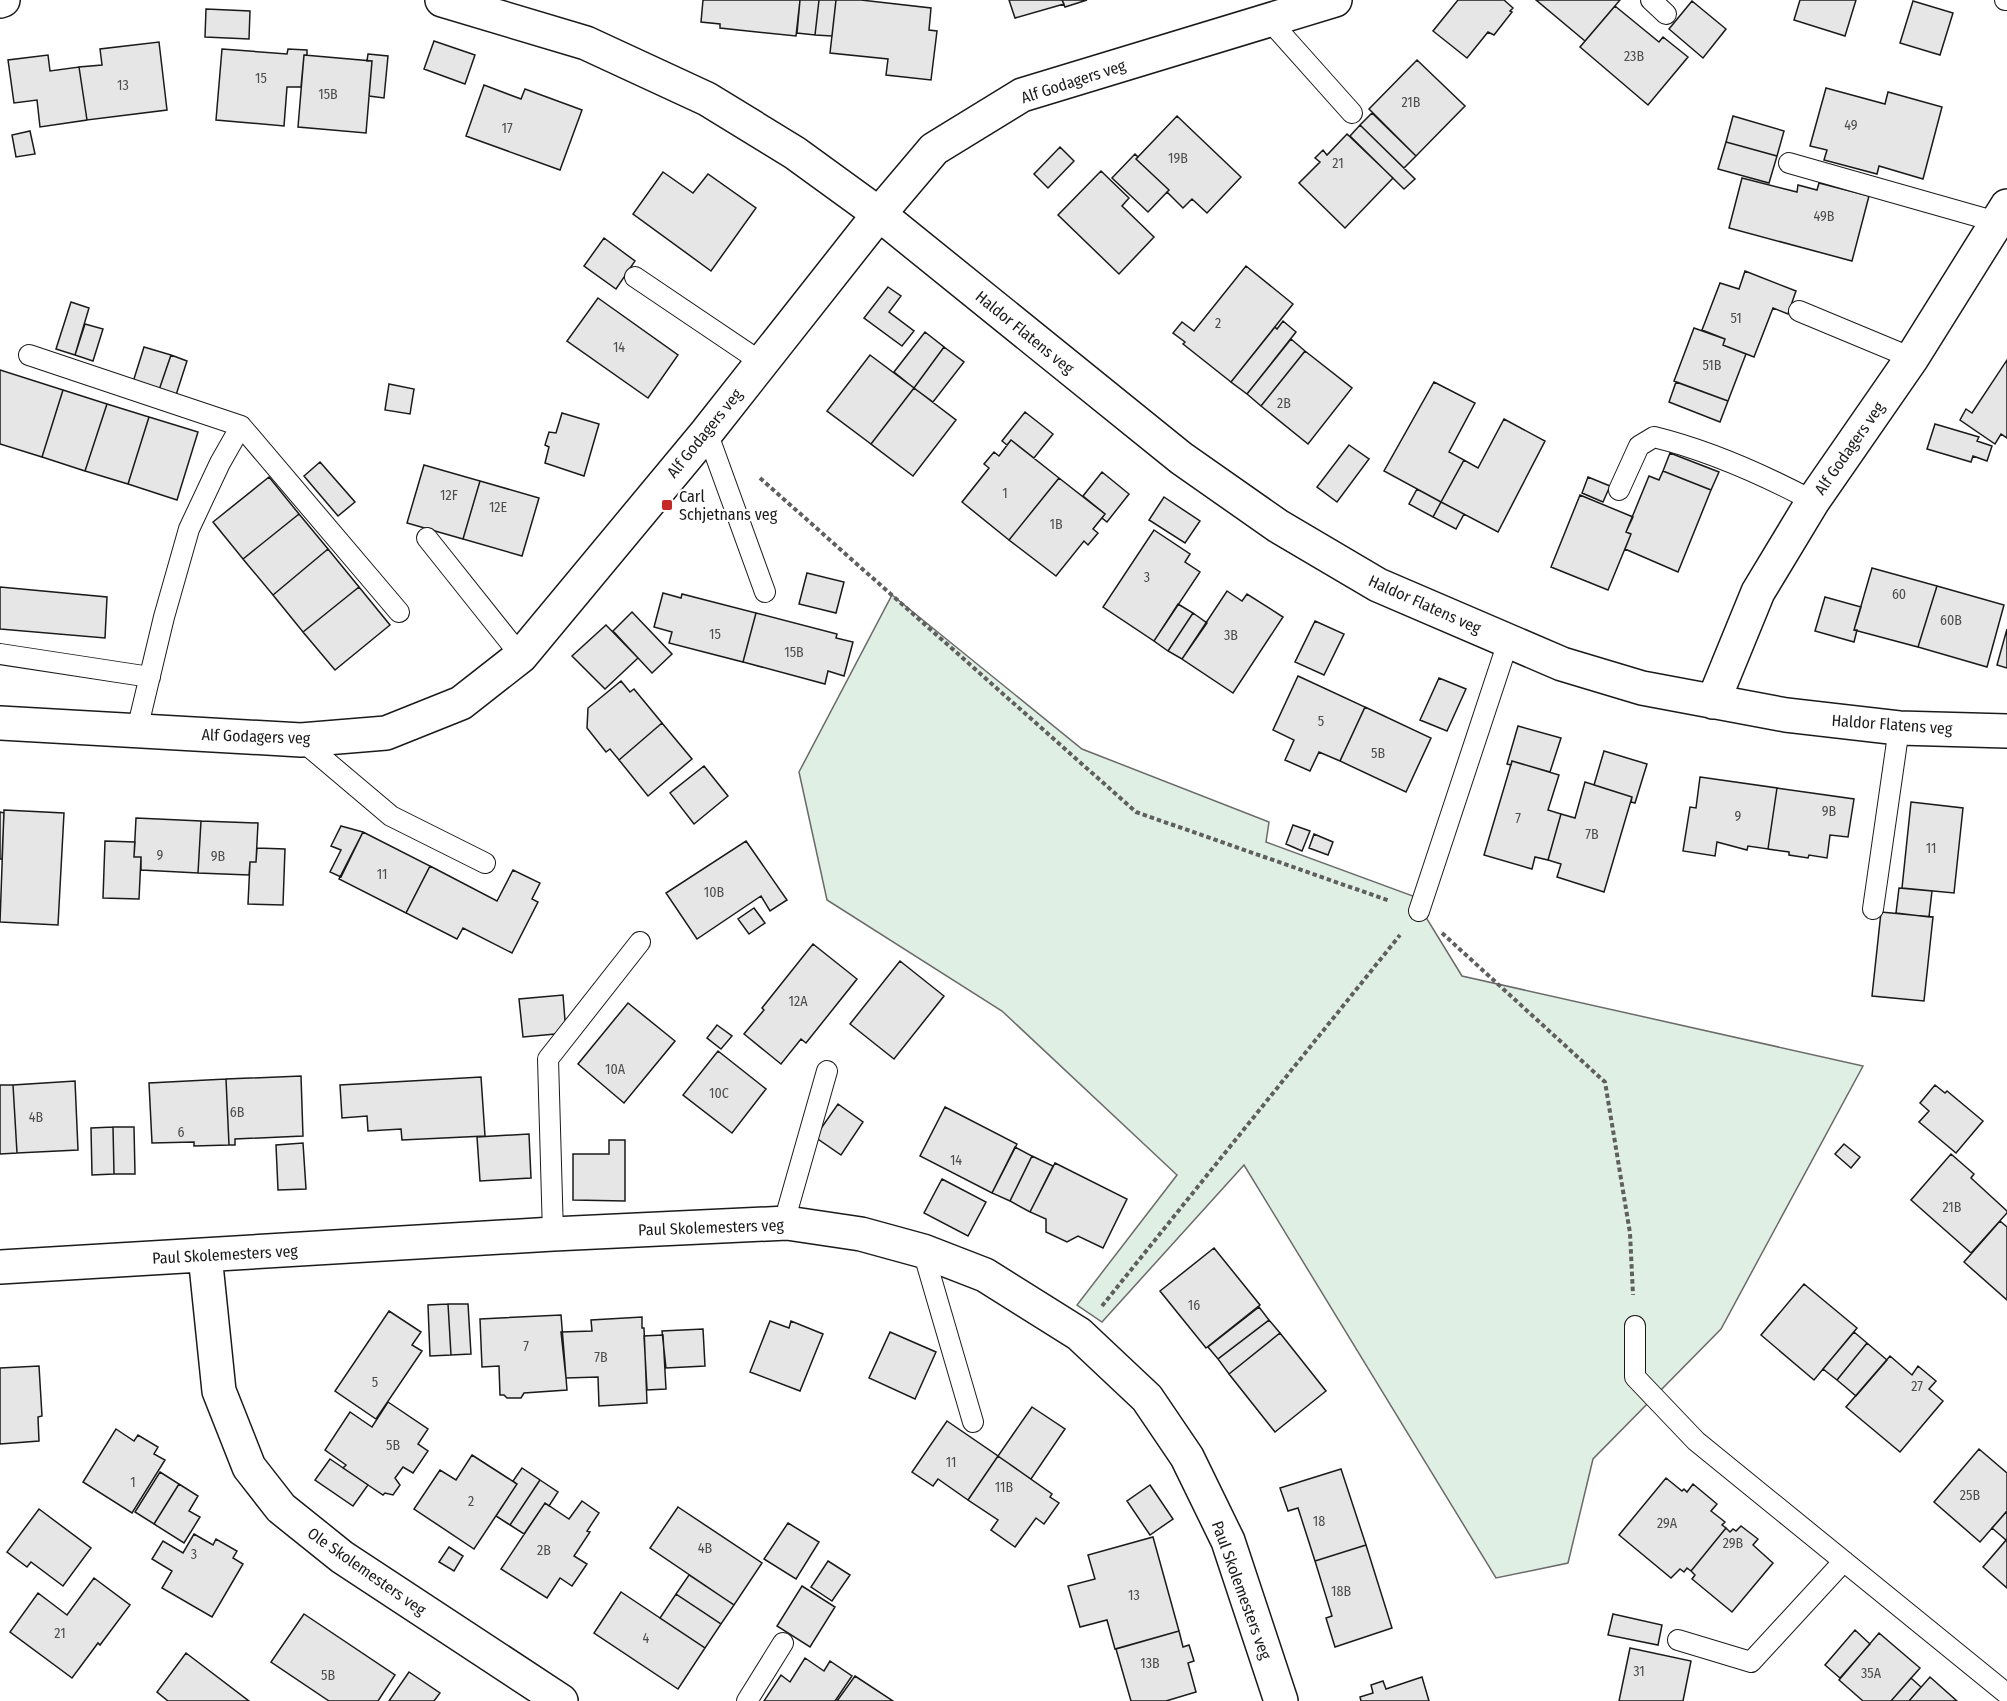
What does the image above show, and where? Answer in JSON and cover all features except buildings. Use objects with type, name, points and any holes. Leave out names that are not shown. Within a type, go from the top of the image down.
[{"type":"street","points":[[442,0],[586,43],[707,99],[795,153],[879,214]]},
{"type":"street","name":"Alf Godagers veg","points":[[0,723],[301,740],[386,733],[461,703],[521,656],[707,432],[879,214],[934,149],[1022,95],[1335,0]]},
{"type":"street","name":"Haldor Flatens veg","points":[[879,214],[1181,459],[1278,526],[1378,585],[1562,664],[1642,688],[1786,715],[1899,728],[2007,731]]},
{"type":"street","name":"Alf Godagers veg","points":[[1713,702],[1758,592],[1813,501],[1912,358],[2002,214]]},
{"type":"street","name":"Paul Skolemesters veg","points":[[0,1267],[553,1234],[787,1223],[861,1234],[922,1251],[985,1275],[1079,1334],[1147,1398],[1187,1457],[1228,1541],[1281,1701]]},
{"type":"street","name":"Ole Skolemesters veg","points":[[205,1255],[219,1391],[249,1467],[281,1508],[342,1557],[561,1701]]},
{"type":"lane","points":[[1652,0],[1666,14]]},
{"type":"lane","points":[[1269,20],[1352,113]]},
{"type":"lane","points":[[1789,163],[2002,214]]},
{"type":"lane","points":[[635,277],[761,362]]},
{"type":"lane","points":[[1799,311],[1912,358]]},
{"type":"lane","points":[[29,355],[241,426],[399,612]]},
{"type":"lane","points":[[137,730],[164,617],[189,529],[220,463],[241,426]]},
{"type":"lane","points":[[707,432],[765,592]]},
{"type":"lane","points":[[1619,490],[1639,446],[1654,437],[1724,458],[1766,476],[1813,501]]},
{"type":"lane","points":[[428,538],[521,656]]},
{"type":"lane","points":[[1419,911],[1508,642]]},
{"type":"lane","points":[[0,654],[150,678]]},
{"type":"lane","points":[[1873,909],[1899,728]]},
{"type":"lane","points":[[301,740],[391,816],[485,864]]},
{"type":"lane","points":[[553,1234],[548,1059],[640,942]]},
{"type":"lane","points":[[787,1223],[788,1209],[827,1071]]},
{"type":"lane","points":[[922,1251],[973,1422]]},
{"type":"lane","points":[[1635,1326],[1635,1377],[1696,1441],[2007,1694]]},
{"type":"lane","points":[[1678,1641],[1751,1662],[1844,1561]]},
{"type":"lane","points":[[747,1701],[783,1643]]},
{"type":"path","points":[[751,471],[1136,812],[1419,911],[1605,1082],[1630,1233],[1635,1326]]},
{"type":"path","points":[[1079,1334],[1419,911]]},
{"type":"green space","points":[[892,595],[1082,749],[1269,822],[1266,842],[1413,896],[1462,976],[1863,1066],[1721,1329],[1593,1459],[1568,1563],[1496,1578],[1244,1165],[1102,1322],[1077,1305],[1177,1175],[1002,1011],[827,900],[799,772]]},
{"type":"place","name":"Carl Schjetnans veg","points":[[667,505]]}]
